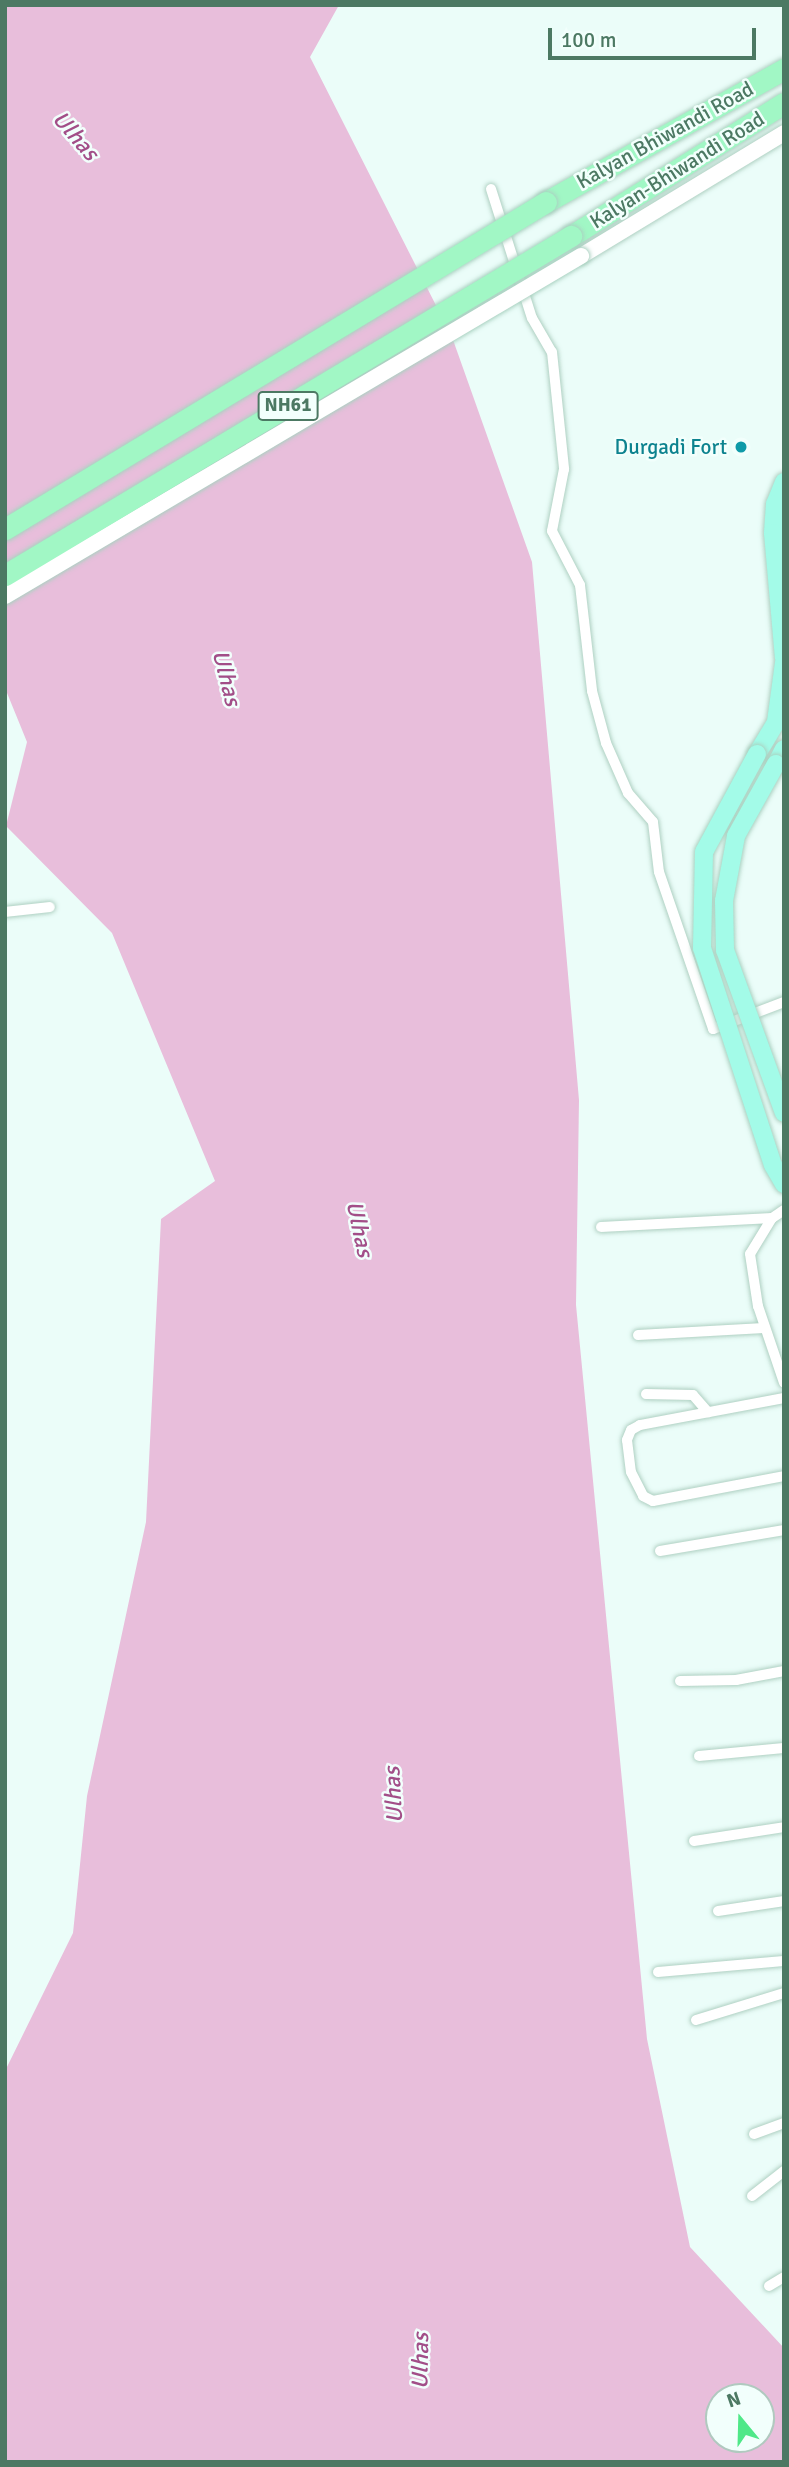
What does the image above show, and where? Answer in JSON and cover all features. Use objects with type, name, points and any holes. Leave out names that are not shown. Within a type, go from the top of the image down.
[{"type":"highway","name":"Kalyan Bhiwandi Road","points":[[5,529],[545,202],[784,69]]},
{"type":"highway","name":"Kalyan-Bhiwandi Road","points":[[5,575],[570,236],[784,103]]},
{"type":"main road","points":[[784,482],[775,504],[773,533],[784,660],[780,724],[757,754],[704,852],[702,948],[773,1165],[784,1184]]},
{"type":"main road","points":[[780,756],[736,836],[724,901],[725,950],[784,1113]]},
{"type":"street","points":[[5,596],[784,133]]},
{"type":"street","points":[[491,189],[532,318],[552,352],[564,468],[552,531],[580,585],[592,691],[606,743],[628,793],[653,822],[659,872],[713,1029],[757,1015],[784,1002]]},
{"type":"street","points":[[730,893],[730,939],[784,1091]]},
{"type":"street","points":[[5,912],[50,907]]},
{"type":"street","points":[[784,1210],[772,1218],[751,1254],[764,1328],[784,1383]]},
{"type":"street","points":[[601,1227],[772,1218]]},
{"type":"street","points":[[638,1335],[764,1328]]},
{"type":"street","points":[[646,1394],[693,1395],[708,1412]]},
{"type":"street","points":[[784,1398],[631,1430],[627,1455],[643,1496],[662,1500],[784,1476]]},
{"type":"street","points":[[660,1550],[784,1530]]},
{"type":"street","points":[[680,1681],[736,1680],[784,1671]]},
{"type":"street","points":[[699,1756],[784,1748]]},
{"type":"street","points":[[694,1841],[784,1827]]},
{"type":"street","points":[[718,1911],[784,1901]]},
{"type":"street","points":[[659,1972],[784,1961]]},
{"type":"street","points":[[696,2021],[784,1993]]},
{"type":"street","points":[[754,2134],[784,2123]]},
{"type":"street","points":[[752,2196],[784,2171]]},
{"type":"street","points":[[769,2286],[784,2277]]},
{"type":"water","name":"Ulhas","points":[[5,5],[339,5],[310,57],[452,337],[532,562],[579,1100],[576,1305],[647,2039],[690,2247],[784,2348],[784,2462],[5,2462],[5,2071],[73,1933],[87,1796],[146,1522],[161,1219],[215,1181],[112,933],[6,826],[27,742],[5,688]]},
{"type":"place","name":"Durgadi Fort","points":[[741,447]]}]
